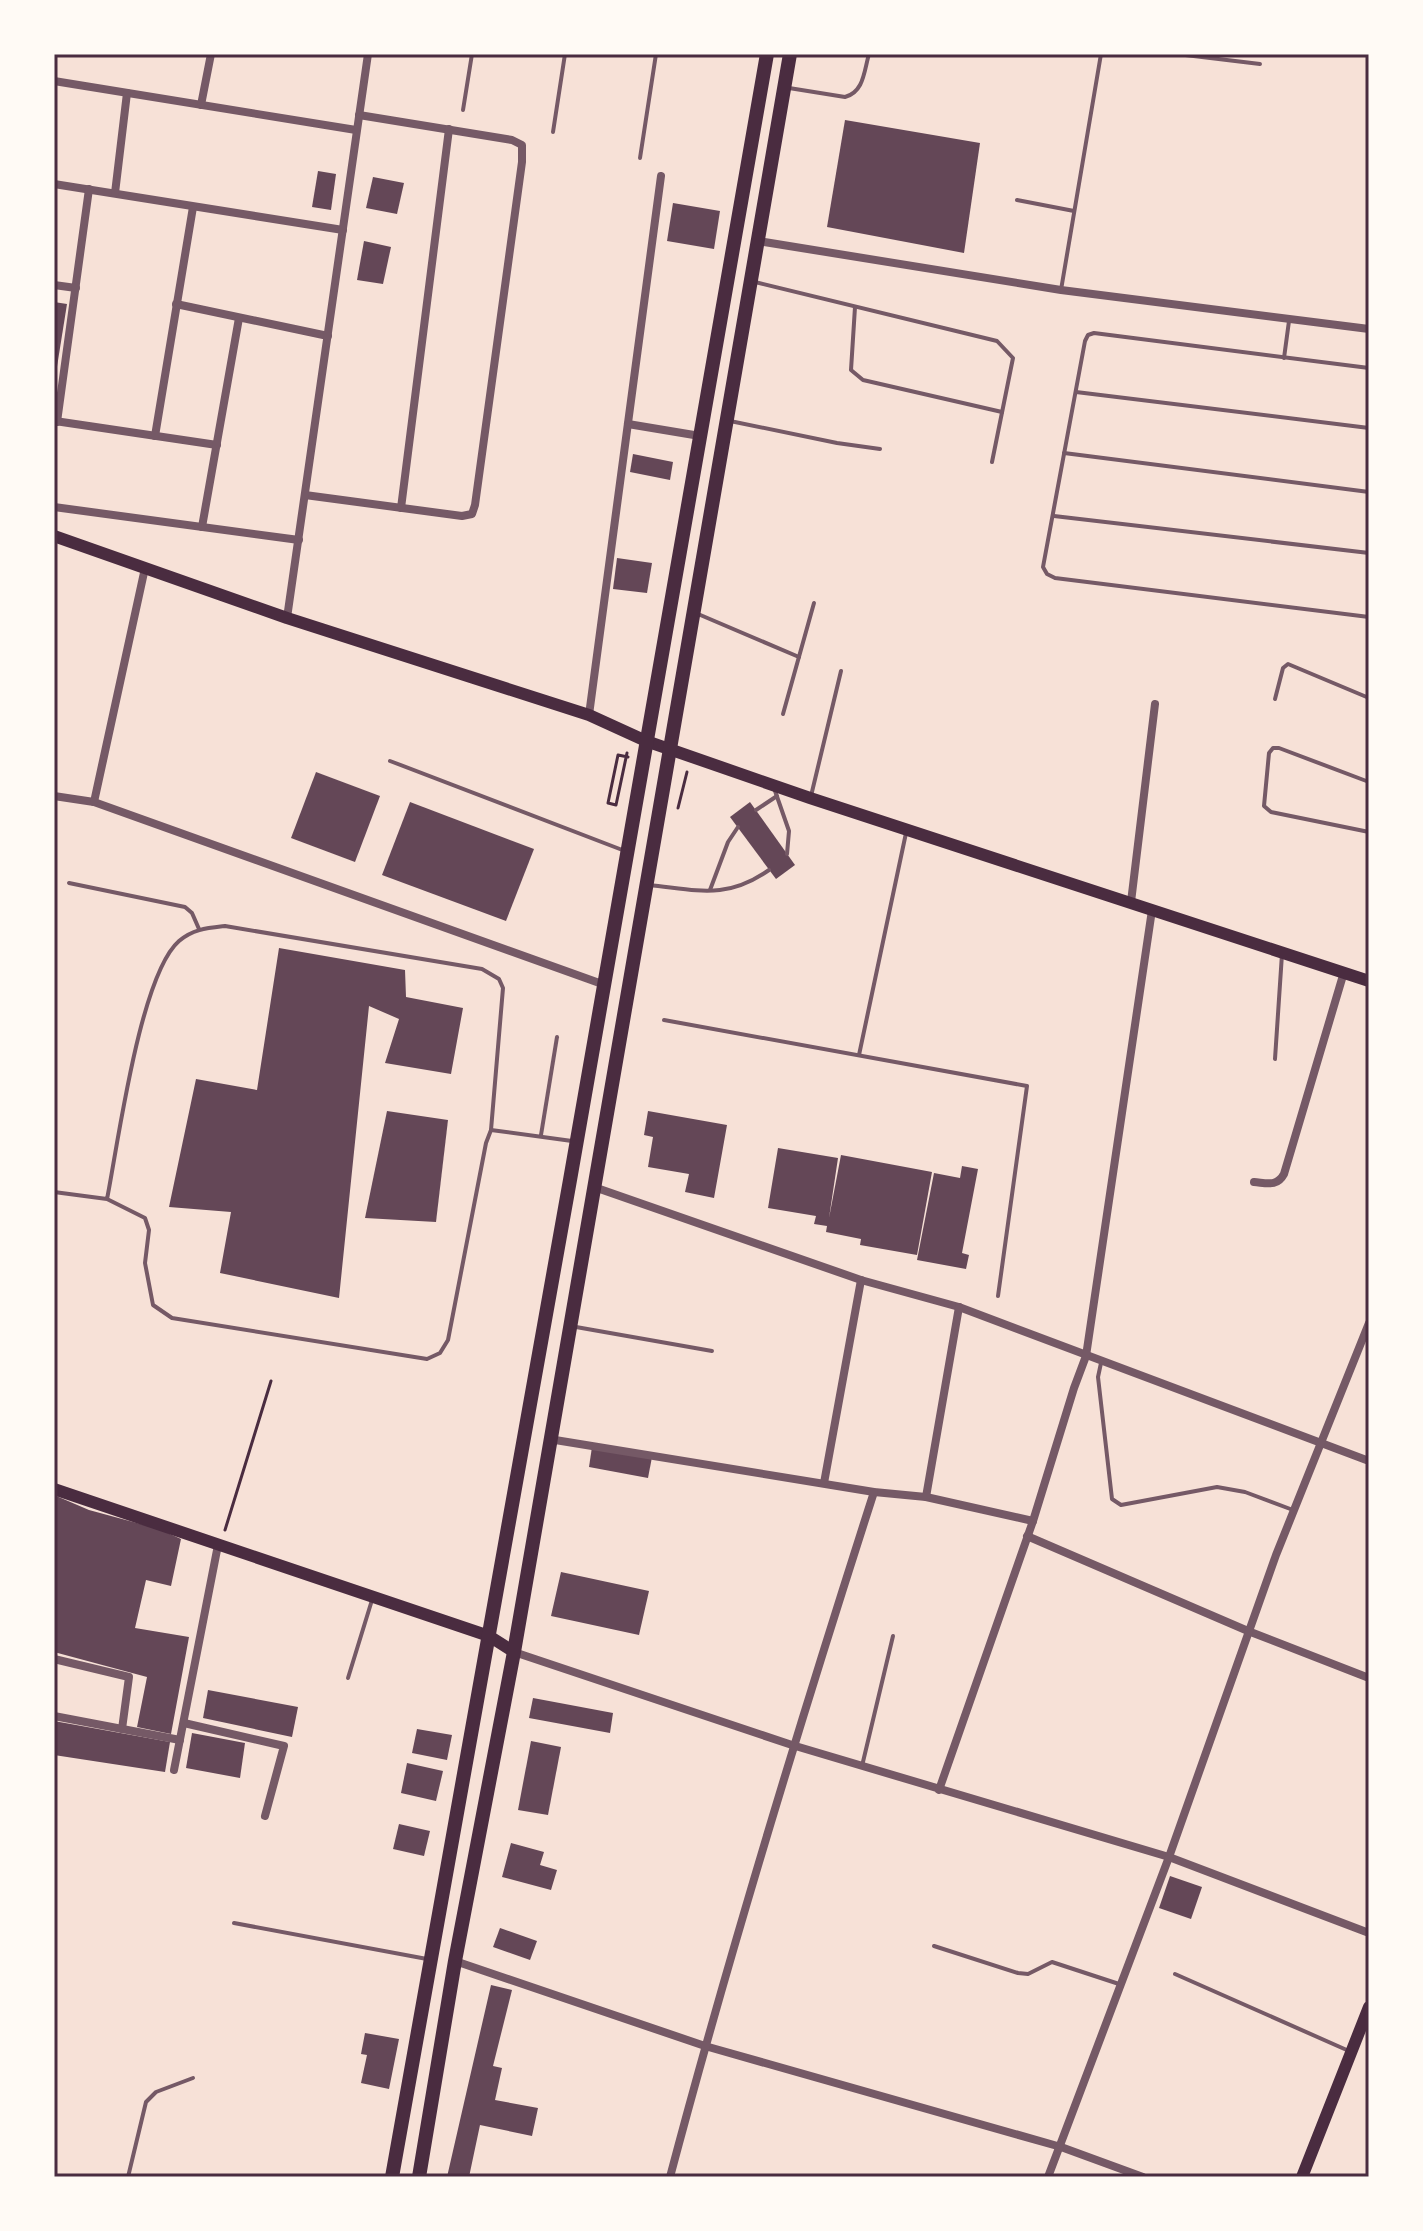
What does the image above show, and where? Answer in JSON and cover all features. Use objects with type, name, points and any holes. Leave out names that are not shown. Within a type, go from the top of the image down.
[{"type":"main road","points":[[392,2177],[605,985],[767,54]]},
{"type":"main road","points":[[419,2177],[455,1961],[514,1652],[790,54]]},
{"type":"main road","points":[[54,536],[287,618],[589,715],[646,741],[775,791],[810,798],[1369,981]]},
{"type":"main road","points":[[54,1489],[489,1636],[514,1652]]},
{"type":"main road","points":[[1302,2177],[1369,2007]]},
{"type":"street","points":[[201,105],[211,54]]},
{"type":"street","points":[[287,618],[368,54]]},
{"type":"street","points":[[54,81],[356,130]]},
{"type":"street","points":[[115,193],[127,93]]},
{"type":"street","points":[[305,495],[462,516],[472,514],[520,177],[522,145],[512,140],[359,115]]},
{"type":"street","points":[[401,508],[449,129]]},
{"type":"street","points":[[589,715],[661,176]]},
{"type":"street","points":[[54,184],[343,230]]},
{"type":"street","points":[[89,189],[55,421],[217,445]]},
{"type":"street","points":[[155,436],[193,207]]},
{"type":"street","points":[[758,241],[1061,290],[1369,329]]},
{"type":"street","points":[[54,285],[76,288]]},
{"type":"street","points":[[176,304],[328,336]]},
{"type":"street","points":[[202,527],[239,318]]},
{"type":"street","points":[[628,424],[700,436]]},
{"type":"street","points":[[54,507],[299,540]]},
{"type":"street","points":[[94,802],[145,568]]},
{"type":"street","points":[[1131,902],[1155,704]]},
{"type":"street","points":[[54,796],[94,802],[605,985]]},
{"type":"street","points":[[939,1790],[1033,1521],[1086,1356],[1152,910]]},
{"type":"street","points":[[1254,1182],[1273,1184],[1284,1174],[1344,972]]},
{"type":"street","points":[[594,1187],[861,1280],[959,1307],[1369,1461]]},
{"type":"street","points":[[824,1483],[861,1280]]},
{"type":"street","points":[[926,1497],[959,1307]]},
{"type":"street","points":[[1048,2177],[1169,1857],[1293,1510],[1369,1323]]},
{"type":"street","points":[[1358,1349],[1369,1354]]},
{"type":"street","points":[[549,1439],[874,1492],[926,1497],[1033,1521]]},
{"type":"street","points":[[670,2177],[792,1745],[874,1492]]},
{"type":"street","points":[[1027,1536],[1248,1631],[1369,1678]]},
{"type":"street","points":[[174,1770],[218,1545]]},
{"type":"street","points":[[514,1652],[792,1745],[1169,1857],[1369,1933]]},
{"type":"street","points":[[54,1659],[129,1677],[122,1729]]},
{"type":"street","points":[[54,1716],[180,1740]]},
{"type":"street","points":[[184,1723],[284,1746],[265,1816]]},
{"type":"street","points":[[455,1961],[705,2046],[1061,2147],[1143,2177]]},
{"type":"lane","points":[[463,110],[472,54]]},
{"type":"lane","points":[[553,132],[565,54]]},
{"type":"lane","points":[[640,158],[656,54]]},
{"type":"lane","points":[[785,87],[845,97],[854,94],[859,89],[869,54]]},
{"type":"lane","points":[[1061,290],[1101,54]]},
{"type":"lane","points":[[1177,54],[1260,64]]},
{"type":"lane","points":[[1017,200],[1074,211]]},
{"type":"lane","points":[[751,282],[997,341],[1013,358],[992,462]]},
{"type":"lane","points":[[855,306],[851,370],[856,376],[1002,412]]},
{"type":"lane","points":[[1284,358],[1290,318]]},
{"type":"lane","points":[[1369,368],[1094,333],[1088,335],[1043,567],[1047,574],[1055,578],[1369,617]]},
{"type":"lane","points":[[1076,392],[1369,428]]},
{"type":"lane","points":[[726,420],[880,449]]},
{"type":"lane","points":[[1064,453],[1369,492]]},
{"type":"lane","points":[[1053,516],[1369,553]]},
{"type":"lane","points":[[783,714],[814,603]]},
{"type":"lane","points":[[692,612],[799,657]]},
{"type":"lane","points":[[1275,699],[1283,668],[1288,664],[1369,698]]},
{"type":"lane","points":[[810,798],[841,671]]},
{"type":"lane","points":[[1369,782],[1273,748],[1269,753],[1264,806],[1271,812],[1369,832]]},
{"type":"lane","points":[[390,761],[627,852]]},
{"type":"lane","points":[[756,810],[775,791],[789,831],[787,854]]},
{"type":"lane","points":[[709,891],[728,842],[738,827]]},
{"type":"lane","points":[[859,1056],[907,831]]},
{"type":"lane","points":[[645,885],[709,891],[742,887],[769,870]]},
{"type":"lane","points":[[69,883],[185,907],[192,913],[199,929]]},
{"type":"lane","points":[[54,1192],[107,1199],[145,1218],[149,1230],[145,1263],[153,1305],[172,1318],[427,1359],[440,1353],[448,1340],[491,1130],[503,988],[499,979],[482,969],[225,926],[199,929],[178,942],[159,970],[139,1036],[107,1199]]},
{"type":"lane","points":[[1275,1059],[1282,952]]},
{"type":"lane","points":[[664,1020],[1027,1086],[998,1296]]},
{"type":"lane","points":[[541,1135],[557,1037]]},
{"type":"lane","points":[[491,1130],[577,1142]]},
{"type":"lane","points":[[569,1326],[712,1351]]},
{"type":"lane","points":[[1102,1361],[1098,1377],[1112,1499],[1121,1505],[1217,1487],[1245,1492],[1293,1510]]},
{"type":"lane","points":[[348,1678],[373,1598]]},
{"type":"lane","points":[[862,1766],[893,1636]]},
{"type":"lane","points":[[234,1923],[429,1960]]},
{"type":"lane","points":[[934,1946],[1018,1973],[1028,1974],[1052,1962],[1119,1984]]},
{"type":"lane","points":[[1175,1974],[1351,2052]]},
{"type":"lane","points":[[128,2177],[146,2102],[156,2092],[193,2078]]},
{"type":"path","points":[[623,756],[618,755],[608,803],[616,805],[630,734]]},
{"type":"path","points":[[218,1545],[271,1381]]},
{"type":"building","points":[[845,120],[980,143],[964,253],[827,227]]},
{"type":"building","points":[[318,171],[336,174],[331,210],[312,207]]},
{"type":"building","points":[[373,177],[404,183],[397,214],[366,208]]},
{"type":"building","points":[[673,203],[720,211],[714,249],[667,241]]},
{"type":"building","points":[[364,241],[391,247],[383,284],[357,280]]},
{"type":"building","points":[[54,302],[67,304],[56,373],[54,373]]},
{"type":"building","points":[[633,454],[673,462],[670,480],[630,472]]},
{"type":"building","points":[[617,558],[652,563],[647,593],[613,589]]},
{"type":"building","points":[[316,772],[380,796],[355,862],[291,838]]},
{"type":"building","points":[[410,802],[534,849],[506,921],[382,875]]},
{"type":"building","points":[[750,802],[795,865],[776,879],[730,817]]},
{"type":"building","points":[[279,948],[405,970],[406,997],[463,1008],[451,1074],[385,1063],[399,1019],[369,1006],[339,1298],[220,1273],[231,1212],[169,1207],[196,1079],[257,1090]]},
{"type":"building","points":[[387,1111],[448,1120],[436,1222],[365,1218]]},
{"type":"building","points":[[648,1111],[727,1125],[714,1198],[685,1192],[689,1174],[648,1167],[653,1137],[644,1135]]},
{"type":"building","points":[[778,1148],[838,1158],[829,1218],[841,1155],[932,1172],[917,1255],[860,1245],[861,1239],[826,1232],[827,1226],[814,1224],[816,1216],[768,1208]]},
{"type":"building","points":[[962,1166],[978,1169],[962,1253],[969,1255],[966,1269],[917,1260],[934,1173],[960,1178]]},
{"type":"building","points":[[592,1447],[652,1457],[648,1478],[589,1467]]},
{"type":"building","points":[[54,1495],[89,1510],[159,1529],[181,1539],[171,1586],[146,1580],[135,1628],[189,1637],[171,1734],[137,1727],[147,1677],[54,1652]]},
{"type":"building","points":[[561,1572],[649,1591],[639,1635],[551,1616]]},
{"type":"building","points":[[208,1690],[298,1707],[292,1737],[203,1718]]},
{"type":"building","points":[[533,1698],[613,1713],[610,1733],[529,1718]]},
{"type":"building","points":[[54,1721],[170,1742],[165,1772],[54,1755]]},
{"type":"building","points":[[417,1729],[452,1735],[447,1760],[412,1753]]},
{"type":"building","points":[[192,1733],[245,1743],[240,1778],[186,1768]]},
{"type":"building","points":[[531,1741],[561,1747],[548,1815],[518,1810]]},
{"type":"building","points":[[407,1763],[443,1771],[436,1801],[401,1793]]},
{"type":"building","points":[[399,1824],[430,1831],[424,1856],[393,1849]]},
{"type":"building","points":[[511,1843],[544,1852],[540,1865],[557,1870],[551,1890],[502,1877]]},
{"type":"building","points":[[1170,1876],[1202,1887],[1191,1919],[1159,1908]]},
{"type":"building","points":[[500,1928],[537,1941],[530,1960],[493,1947]]},
{"type":"building","points":[[491,1985],[512,1990],[493,2066],[502,2068],[495,2100],[538,2108],[532,2136],[480,2125],[469,2177],[447,2177]]},
{"type":"building","points":[[365,2033],[399,2039],[389,2089],[361,2083],[367,2055],[361,2054]]}]
